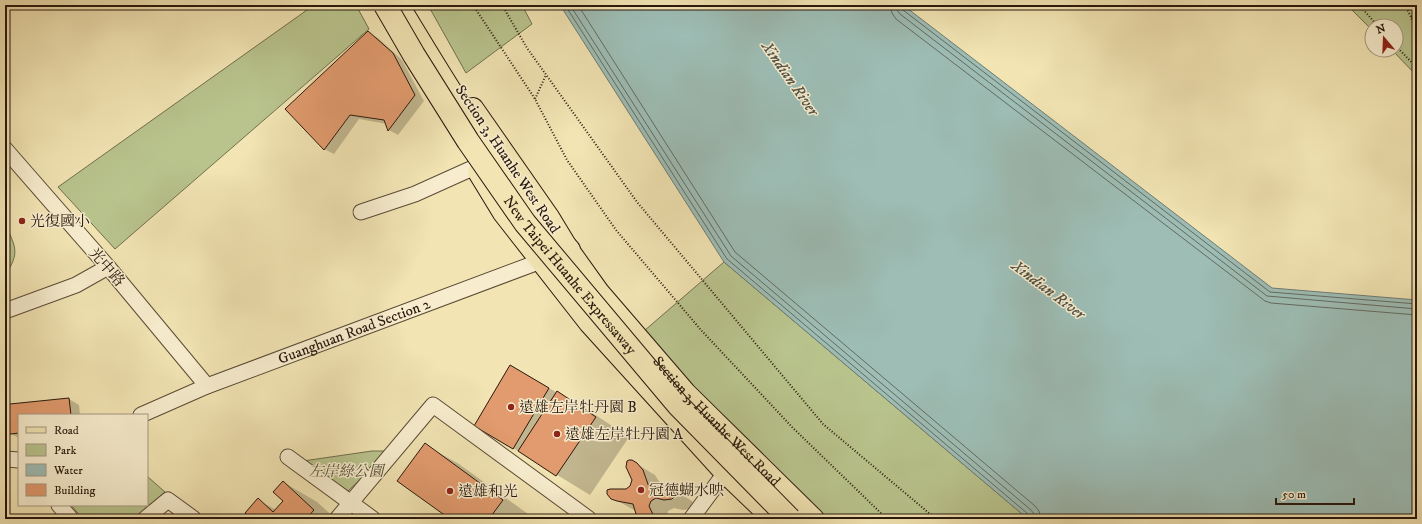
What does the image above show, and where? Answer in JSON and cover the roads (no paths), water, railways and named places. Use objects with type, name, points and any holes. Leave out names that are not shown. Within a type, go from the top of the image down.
[{"type":"highway","name":"New Taipei Huanhe Expressaway","points":[[384,5],[468,141],[525,223],[678,405],[790,519]]},
{"type":"highway","name":"New Taipei Huanhe Expressaway","points":[[397,5],[452,95],[531,209],[569,250]]},
{"type":"main road","name":"Section 3, Huanhe West Road","points":[[376,5],[503,213],[540,262],[589,323],[725,473],[773,519]]},
{"type":"main road","name":"Section 3, Huanhe West Road","points":[[404,5],[427,41],[549,217],[569,250],[599,292],[686,393],[814,519]]},
{"type":"street","name":"光中路","points":[[5,149],[108,267],[207,386]]},
{"type":"street","points":[[361,212],[415,194],[475,167]]},
{"type":"street","name":"Guanghuan Road Section 2","points":[[143,414],[207,386],[569,250]]},
{"type":"street","points":[[5,311],[76,285],[108,267]]},
{"type":"street","points":[[337,519],[433,405],[589,519]]},
{"type":"street","points":[[288,457],[373,519]]},
{"type":"street","points":[[5,459],[18,460]]},
{"type":"street","points":[[691,519],[725,473]]},
{"type":"street","points":[[146,519],[168,500],[194,519]]},
{"type":"street","points":[[60,506],[71,519]]},
{"type":"water","name":"Xindian River","points":[[560,5],[903,5],[1272,288],[1417,300],[1417,519],[1028,519],[724,262]]},
{"type":"place","name":"光復國小","points":[[22,221]]},
{"type":"place","name":"遠雄左岸牡丹園 B","points":[[511,407]]},
{"type":"place","name":"遠雄左岸牡丹園 A","points":[[557,434]]},
{"type":"place","name":"冠德蝴水映","points":[[641,490]]},
{"type":"place","name":"遠雄和光","points":[[450,491]]},
{"type":"park label","name":"左岸綠公園","points":[[346,471]]}]
